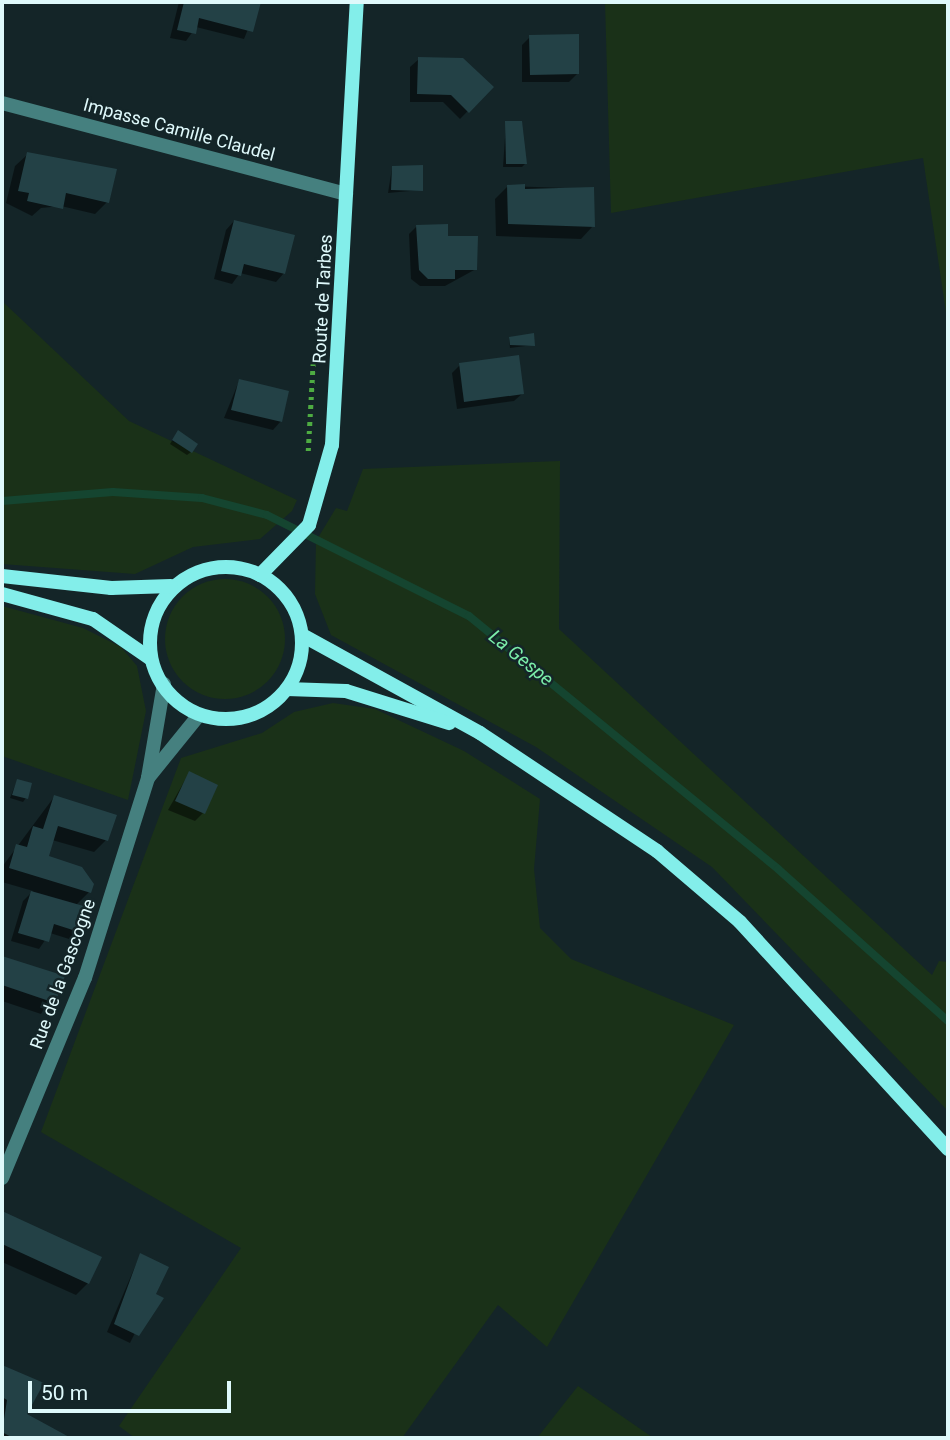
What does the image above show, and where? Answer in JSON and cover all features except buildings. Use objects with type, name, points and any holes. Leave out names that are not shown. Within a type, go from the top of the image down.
[{"type":"main road","name":"Route de Tarbes","points":[[260,575],[301,538],[315,510],[332,445],[358,2]]},
{"type":"main road","points":[[2,576],[111,588],[171,586],[216,568],[260,575],[292,605],[302,635],[300,662],[287,689],[251,715],[200,715],[164,684],[151,659],[150,632],[171,586]]},
{"type":"main road","points":[[2,594],[93,620],[151,659]]},
{"type":"main road","points":[[302,635],[480,733],[657,851],[740,922],[948,1149]]},
{"type":"main road","points":[[287,689],[346,691],[480,733]]},
{"type":"street","name":"Impasse Camille Claudel","points":[[2,103],[346,194]]},
{"type":"street","name":"Rue de la Gascogne","points":[[2,1178],[85,978],[148,778],[164,684]]},
{"type":"street","name":"Rue de la Gascogne","points":[[148,778],[200,715]]},
{"type":"green space","points":[[605,2],[948,2],[948,326],[923,158],[611,213]]},
{"type":"green space","points":[[2,301],[129,421],[297,500],[292,511],[260,539],[193,547],[135,574],[2,564]]},
{"type":"green space","points":[[560,461],[559,629],[932,975],[939,961],[948,962],[948,1111],[712,867],[536,747],[331,635],[315,594],[316,541],[336,508],[347,511],[363,469]]},
{"type":"green space","points":[[225,579],[248,583],[268,596],[281,616],[285,639],[281,662],[268,682],[248,695],[225,699],[202,695],[182,682],[169,662],[165,639],[169,616],[182,596],[202,583]]},
{"type":"green space","points":[[2,606],[83,628],[121,647],[137,666],[146,711],[128,800],[2,756]]},
{"type":"green space","points":[[333,703],[375,709],[464,751],[540,799],[534,869],[540,928],[571,959],[734,1025],[547,1347],[498,1305],[402,1438],[135,1438],[119,1426],[241,1248],[41,1132],[181,758],[262,733],[294,712]]},
{"type":"green space","points":[[578,1386],[652,1437],[652,1438],[537,1438]]},
{"type":"waterway","name":"La Gespe","points":[[2,501],[113,492],[202,498],[267,515],[469,616],[778,869],[948,1021]]}]
